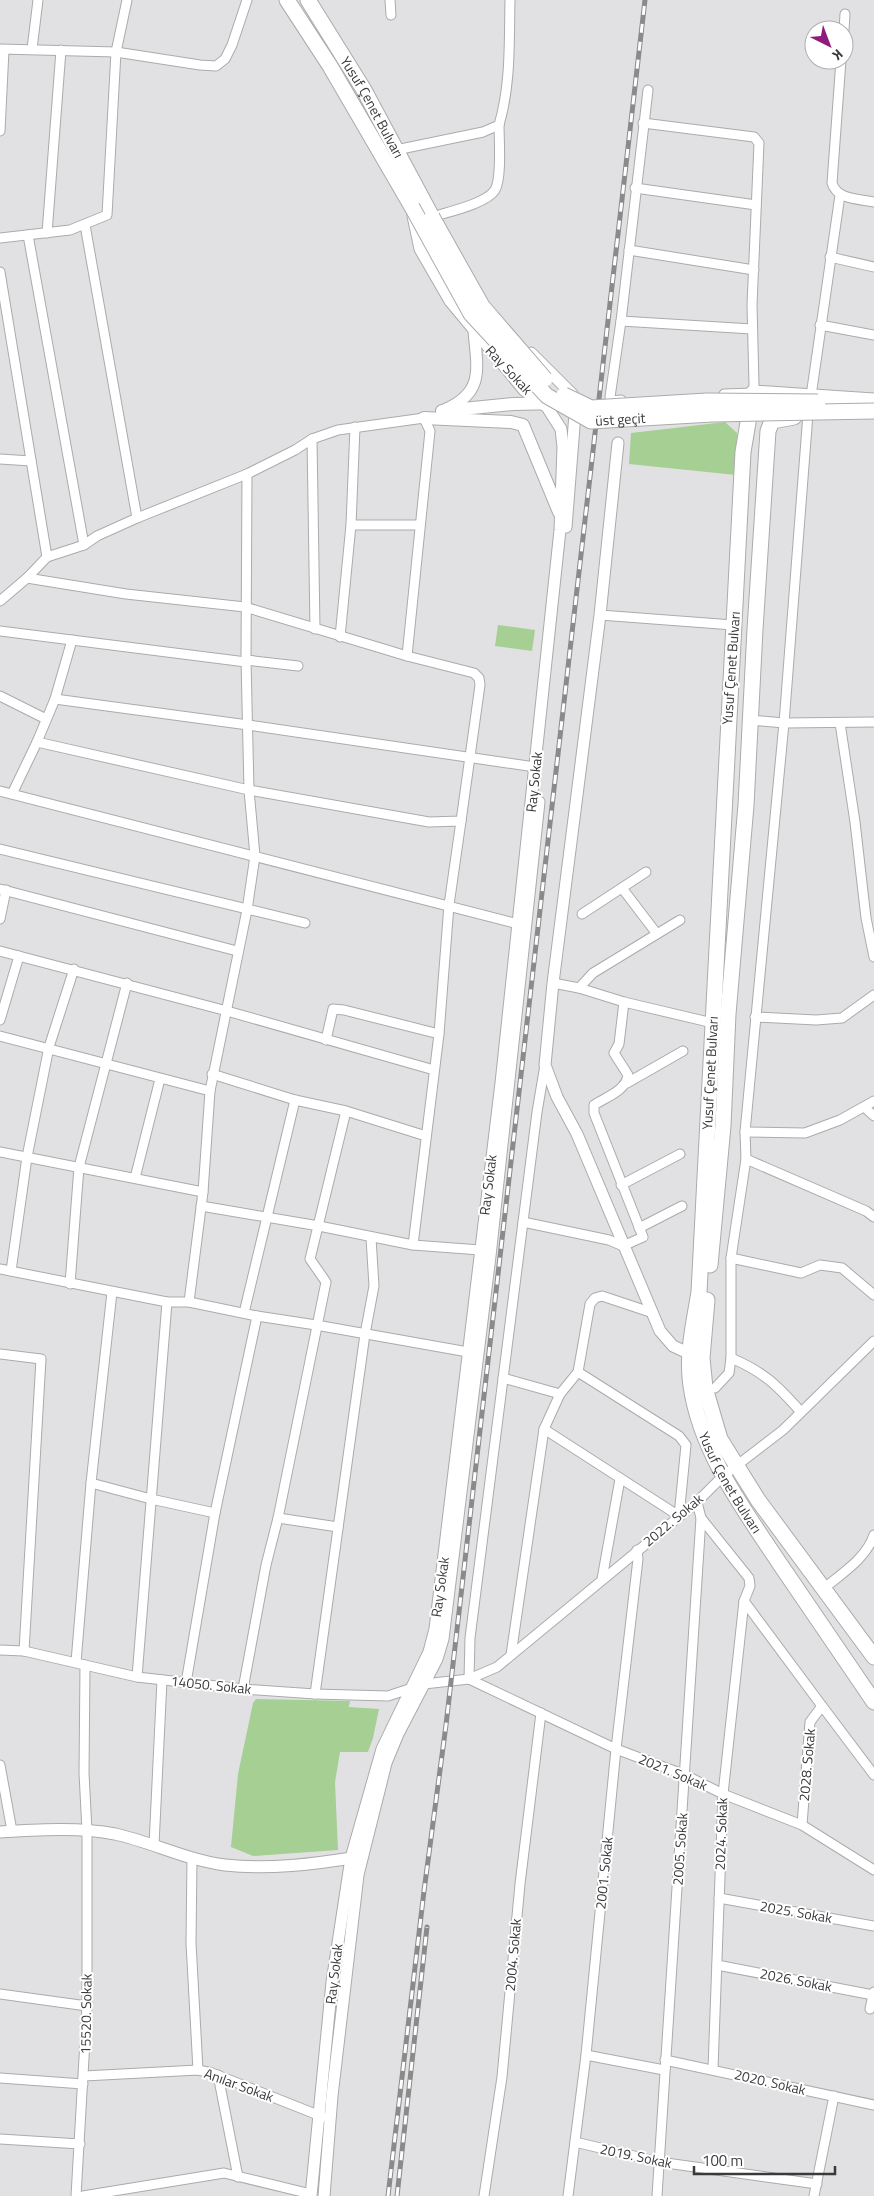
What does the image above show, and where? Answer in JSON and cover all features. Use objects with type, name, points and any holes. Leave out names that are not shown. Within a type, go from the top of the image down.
[{"type":"highway","name":"Yusuf Çenet Bulvarı","points":[[288,0],[330,66],[412,207]]},
{"type":"highway","name":"Yusuf Çenet Bulvarı","points":[[308,0],[347,59],[432,218],[482,306],[555,391],[591,408],[707,401],[874,402]]},
{"type":"highway","name":"üst geçit","points":[[412,207],[471,314],[547,396],[590,421],[712,414],[874,411]]},
{"type":"highway","name":"Yusuf Çenet Bulvarı","points":[[753,393],[743,452],[699,1292],[691,1338],[715,1425],[737,1467],[822,1589],[872,1648]]},
{"type":"highway","points":[[753,393],[874,402]]},
{"type":"highway","points":[[808,414],[874,411]]},
{"type":"highway","name":"Yusuf Çenet Bulvarı","points":[[808,414],[772,420],[768,431],[746,805],[728,1014],[723,1126],[691,1387],[701,1426],[723,1476],[874,1702]]},
{"type":"main road","points":[[442,411],[513,404],[574,402]]},
{"type":"main road","points":[[424,418],[511,422],[523,425],[559,512]]},
{"type":"street","points":[[32,49],[38,0]]},
{"type":"street","points":[[0,238],[70,230],[107,215],[116,52],[127,0]]},
{"type":"street","points":[[0,131],[2,49],[116,52],[216,66],[225,59],[232,45],[247,0]]},
{"type":"street","points":[[390,0],[391,15]]},
{"type":"street","points":[[324,2196],[357,1857],[386,1763],[398,1734],[438,1659],[443,1639],[489,1265],[528,922],[570,485],[575,414],[572,394],[493,312],[448,235],[432,218],[487,198],[494,192],[498,176],[499,125],[504,104],[510,46],[510,0]]},
{"type":"street","points":[[845,14],[845,20]]},
{"type":"street","points":[[47,233],[61,50]]},
{"type":"street","points":[[840,70],[832,170],[834,190],[840,195],[874,202]]},
{"type":"street","points":[[644,123],[754,137],[759,144],[752,329],[753,393],[611,401],[612,374],[621,321],[635,188],[648,90]]},
{"type":"street","points":[[396,150],[483,132],[499,125]]},
{"type":"street","points":[[635,188],[756,204]]},
{"type":"street","points":[[811,396],[840,195]]},
{"type":"street","name":"Ray Sokak","points":[[311,2195],[332,1982],[357,1857],[382,1749],[430,1652],[435,1629],[536,767],[560,530],[559,512],[563,447],[561,429],[548,408],[524,390],[450,301],[420,249],[412,207]]},
{"type":"street","points":[[85,225],[137,518]]},
{"type":"street","points":[[28,235],[84,545]]},
{"type":"street","points":[[629,250],[754,270]]},
{"type":"street","points":[[830,256],[874,267]]},
{"type":"street","points":[[0,272],[46,557]]},
{"type":"street","points":[[621,321],[752,329]]},
{"type":"street","points":[[820,325],[874,335]]},
{"type":"street","points":[[0,601],[27,578],[46,557],[84,545],[97,536],[137,518],[246,474],[295,450],[312,439],[338,430],[424,418],[460,403],[470,393],[477,380],[474,331]]},
{"type":"street","points":[[715,1388],[729,1373],[731,1358],[731,1258],[746,1160],[745,1132],[784,723],[808,414]]},
{"type":"street","points":[[407,656],[430,431],[424,418]]},
{"type":"street","points":[[340,637],[351,525],[356,427]]},
{"type":"street","points":[[312,439],[315,629]]},
{"type":"street","points":[[469,1679],[470,1638],[537,1112],[545,1065],[553,983],[600,615],[618,443]]},
{"type":"street","points":[[0,459],[31,461]]},
{"type":"street","points":[[189,1302],[202,1206],[212,1074],[227,1011],[237,951],[247,910],[255,856],[249,790],[246,661],[246,474]]},
{"type":"street","points":[[351,525],[419,525]]},
{"type":"street","points":[[27,578],[126,594],[246,607],[340,637],[474,673],[478,678],[480,684],[449,905],[438,1034],[413,1245]]},
{"type":"street","points":[[600,615],[733,625]]},
{"type":"street","points":[[0,631],[298,666]]},
{"type":"street","points":[[12,794],[55,699],[72,640]]},
{"type":"street","points":[[0,696],[46,719]]},
{"type":"street","points":[[55,699],[248,724],[536,767]]},
{"type":"street","points":[[750,720],[784,723],[874,722]]},
{"type":"street","points":[[840,723],[855,822],[866,918],[874,957]]},
{"type":"street","points":[[37,742],[249,790],[429,822],[461,821]]},
{"type":"street","points":[[0,791],[518,924]]},
{"type":"street","points":[[0,849],[305,923]]},
{"type":"street","points":[[582,914],[646,872]]},
{"type":"street","points":[[622,888],[657,934]]},
{"type":"street","points":[[0,919],[3,889],[237,951]]},
{"type":"street","points":[[579,988],[593,973],[680,920]]},
{"type":"street","points":[[0,951],[127,983],[434,1070]]},
{"type":"street","points":[[0,1020],[19,956]]},
{"type":"street","points":[[11,1271],[26,1158],[49,1047],[74,969]]},
{"type":"street","points":[[70,1284],[79,1167],[127,983]]},
{"type":"street","points":[[553,983],[713,1023]]},
{"type":"street","points":[[755,1017],[816,1020],[842,1018],[874,996]]},
{"type":"street","points":[[624,1002],[619,1044],[614,1053],[628,1075],[627,1083]]},
{"type":"street","points":[[326,1040],[332,1009],[344,1010],[438,1034]]},
{"type":"street","points":[[0,1036],[49,1047],[160,1079],[210,1091]]},
{"type":"street","points":[[523,1222],[609,1240],[623,1246],[643,1237],[594,1113],[594,1105],[682,1050]]},
{"type":"street","points":[[545,1065],[557,1097],[577,1134],[660,1331],[667,1341],[679,1350],[696,1357]]},
{"type":"street","points":[[212,1074],[295,1100],[346,1111],[426,1136]]},
{"type":"street","points":[[136,1178],[160,1079]]},
{"type":"street","points":[[244,1313],[295,1100]]},
{"type":"street","points":[[745,1132],[805,1133],[840,1120],[874,1101]]},
{"type":"street","points":[[864,1107],[874,1116]]},
{"type":"street","points":[[243,1689],[266,1565],[278,1518],[326,1282],[310,1259],[346,1111]]},
{"type":"street","points":[[0,1152],[203,1192]]},
{"type":"street","points":[[621,1185],[680,1154]]},
{"type":"street","points":[[746,1160],[866,1211],[874,1217]]},
{"type":"street","points":[[202,1206],[319,1226],[413,1245],[480,1250]]},
{"type":"street","points":[[639,1228],[682,1206]]},
{"type":"street","points":[[314,1694],[365,1334],[374,1286],[371,1238]]},
{"type":"street","points":[[731,1258],[801,1274],[820,1265],[842,1268],[874,1295]]},
{"type":"street","points":[[0,1269],[167,1302],[189,1302],[257,1316],[468,1352]]},
{"type":"street","name":"15520. Sokak","points":[[76,2196],[87,2006],[87,1831],[81,1664],[91,1483],[112,1292]]},
{"type":"street","points":[[511,1655],[544,1430],[560,1394],[578,1372],[590,1304],[595,1298],[602,1296],[652,1313]]},
{"type":"street","points":[[137,1677],[167,1302]]},
{"type":"street","points":[[186,1683],[215,1513],[257,1316]]},
{"type":"street","name":"2022. Sokak","points":[[469,1679],[497,1667],[697,1502],[723,1476],[783,1430],[872,1347]]},
{"type":"street","points":[[0,1354],[41,1359],[24,1651]]},
{"type":"street","points":[[731,1358],[755,1368],[782,1390],[801,1412]]},
{"type":"street","points":[[544,1430],[679,1516],[686,1445],[683,1440],[578,1372]]},
{"type":"street","points":[[503,1378],[560,1394]]},
{"type":"street","points":[[602,1579],[620,1478]]},
{"type":"street","points":[[91,1483],[215,1513]]},
{"type":"street","name":"2005. Sokak","points":[[657,2196],[701,1518],[697,1502]]},
{"type":"street","points":[[278,1518],[338,1527]]},
{"type":"street","name":"2024. Sokak","points":[[701,1518],[749,1578],[750,1586],[744,1601],[723,1794],[713,2069]]},
{"type":"street","points":[[822,1589],[854,1563],[871,1544],[874,1536]]},
{"type":"street","name":"2001. Sokak","points":[[568,2196],[586,2055],[616,1749],[638,1558],[637,1550]]},
{"type":"street","points":[[744,1601],[822,1706]]},
{"type":"street","name":"14050. Sokak","points":[[0,1650],[24,1651],[137,1677],[243,1689],[314,1694],[388,1696],[424,1684],[469,1679]]},
{"type":"street","name":"2021. Sokak","points":[[469,1679],[616,1749],[685,1775],[723,1794],[802,1825],[874,1870]]},
{"type":"street","points":[[154,1845],[162,1680]]},
{"type":"street","name":"2028. Sokak","points":[[802,1825],[810,1722],[822,1706],[874,1775]]},
{"type":"street","name":"2004. Sokak","points":[[484,2196],[502,2077],[520,1884],[541,1713]]},
{"type":"street","points":[[0,1765],[6,1831],[87,1831],[114,1834],[154,1845],[192,1859],[224,1865],[262,1867],[357,1857]]},
{"type":"street","points":[[192,1859],[191,1943],[198,2070]]},
{"type":"street","name":"2025. Sokak","points":[[719,1898],[874,1926]]},
{"type":"street","name":"2026. Sokak","points":[[717,1965],[874,1994]]},
{"type":"street","points":[[0,1994],[87,2006]]},
{"type":"street","points":[[870,2009],[874,1994]]},
{"type":"street","name":"2020. Sokak","points":[[586,2055],[713,2069],[874,2105]]},
{"type":"street","name":"Anılar Sokak","points":[[0,2078],[84,2080],[198,2070],[218,2075],[330,2120]]},
{"type":"street","points":[[218,2075],[238,2177]]},
{"type":"street","points":[[814,2196],[834,2096]]},
{"type":"street","points":[[0,2139],[80,2144]]},
{"type":"street","name":"2019. Sokak","points":[[575,2142],[659,2162],[817,2184]]},
{"type":"street","points":[[83,2196],[224,2173],[311,2195]]},
{"type":"street","points":[[484,2196],[494,2196]]},
{"type":"green space","points":[[725,422],[737,433],[736,475],[629,464],[631,433]]},
{"type":"green space","points":[[498,625],[535,630],[532,651],[495,646]]},
{"type":"green space","points":[[256,1699],[350,1701],[348,1711],[349,1707],[379,1709],[368,1752],[340,1752],[335,1782],[338,1850],[253,1856],[231,1847],[238,1774],[253,1703]]},
{"type":"railway","points":[[388,2196],[424,1891],[446,1725],[645,0]]},
{"type":"railway","points":[[397,2196],[427,1927]]}]
